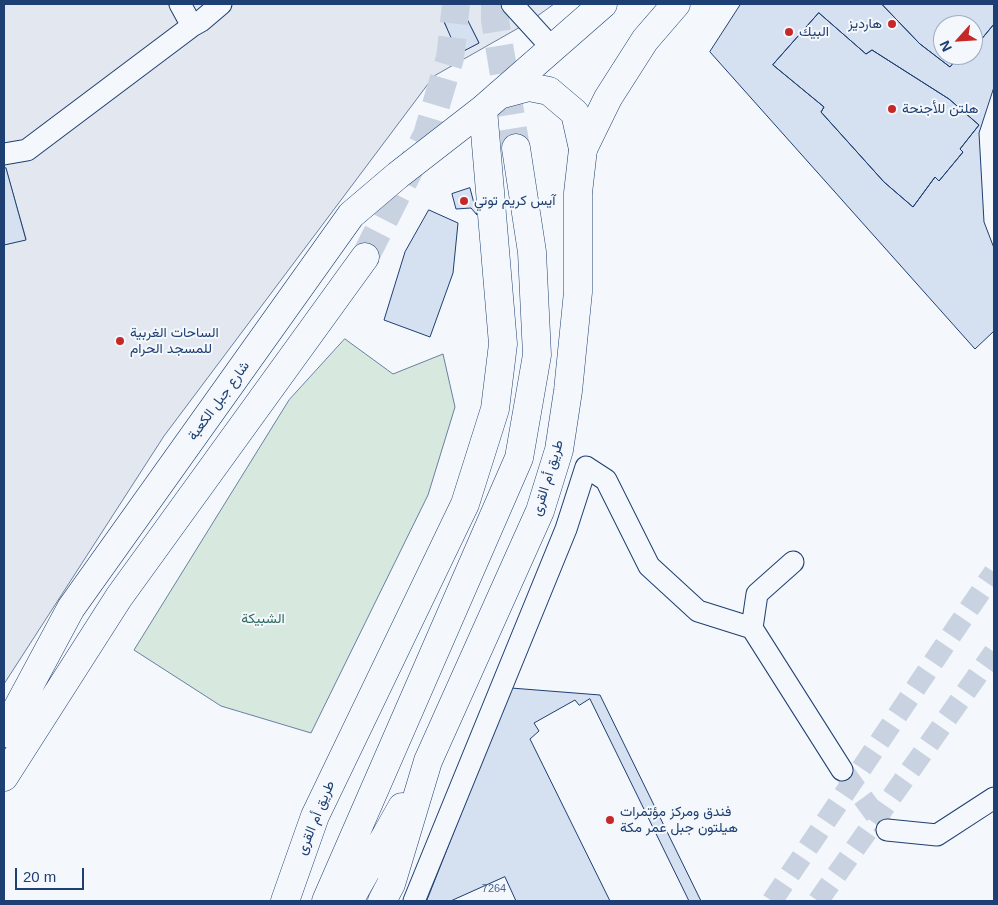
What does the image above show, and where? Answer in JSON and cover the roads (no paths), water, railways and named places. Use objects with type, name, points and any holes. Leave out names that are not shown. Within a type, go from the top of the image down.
[{"type":"main road","name":"شارع جبل الكعبة","points":[[4,733],[71,608],[351,216],[398,175],[491,102],[603,4]]},
{"type":"main road","points":[[583,149],[608,98],[645,40],[676,4]]},
{"type":"main road","name":"طريق أم القرى","points":[[284,901],[315,816],[465,504],[495,409],[503,344],[491,102],[529,86],[549,91],[575,114],[583,149],[578,193],[578,292],[568,391],[559,450],[540,511],[428,761],[391,884],[382,901]]},
{"type":"main road","points":[[326,901],[519,458],[537,355],[532,252],[516,148]]},
{"type":"main road","points":[[4,777],[119,597],[366,257]]},
{"type":"main road","points":[[353,895],[428,761]]},
{"type":"street","points":[[180,4],[195,17]]},
{"type":"street","points":[[4,154],[27,150],[195,17],[220,4]]},
{"type":"street","points":[[512,4],[553,49]]},
{"type":"street","points":[[414,901],[566,529],[586,467],[606,480],[649,566],[698,611],[752,628],[842,770]]},
{"type":"street","points":[[752,628],[757,594],[793,562]]},
{"type":"street","points":[[887,830],[937,835],[994,798]]},
{"type":"tunnel","points":[[365,257],[427,135],[450,58],[456,4]]},
{"type":"tunnel","points":[[495,4],[495,20],[516,148]]},
{"type":"tunnel","points":[[772,901],[994,572]]},
{"type":"tunnel","points":[[818,901],[994,652]]},
{"type":"tunnel","points":[[844,772],[885,828]]},
{"type":"place","name":"هارديز","points":[[892,24]]},
{"type":"place","name":"البيك","points":[[789,32]]},
{"type":"place","name":"هلتن للأجنحة","points":[[892,109]]},
{"type":"place","name":"آيس كريم توتي","points":[[464,201]]},
{"type":"place","name":"الساحات الغربية للمسجد الحرام","points":[[120,341]]},
{"type":"place","name":"فندق ومركز مؤتمرات هيلتون جبل عمر مكة","points":[[610,820]]},
{"type":"park label","name":"الشبيكة","points":[[263,619]]}]
